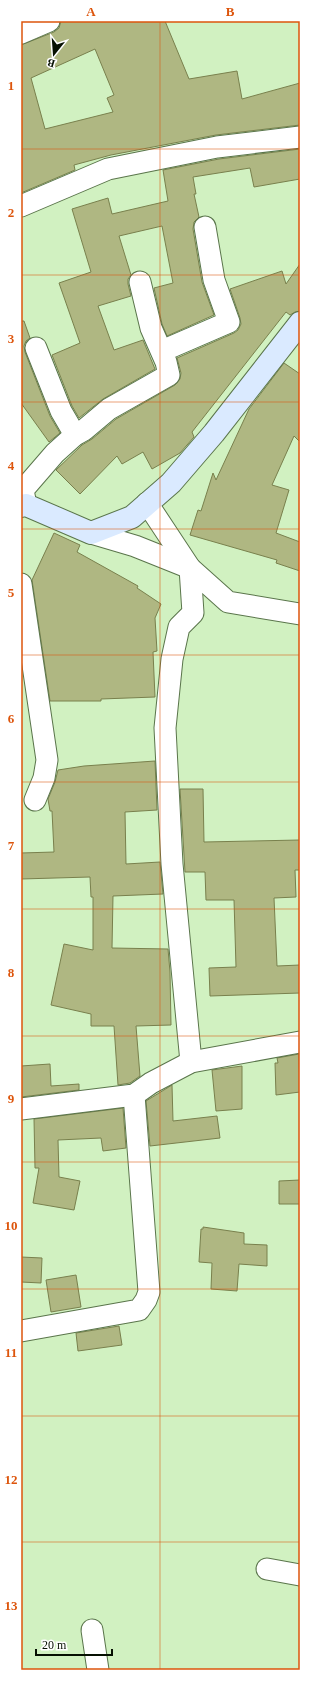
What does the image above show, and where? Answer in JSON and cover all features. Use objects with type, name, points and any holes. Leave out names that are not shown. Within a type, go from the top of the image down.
[{"type":"street","points":[[21,33],[49,21]]},
{"type":"street","points":[[21,206],[108,170],[217,147],[300,137]]},
{"type":"street","points":[[162,351],[229,322],[214,280],[205,228]]},
{"type":"street","points":[[140,282],[151,328],[162,351],[169,375],[167,378],[138,392],[109,409],[84,430],[75,435],[55,453],[23,490],[23,506],[91,533],[135,546],[190,568]]},
{"type":"street","points":[[91,533],[132,517],[171,483],[209,438],[300,323]]},
{"type":"street","points":[[36,348],[61,411],[75,435]]},
{"type":"street","points":[[147,503],[190,568],[228,602],[300,614]]},
{"type":"street","points":[[190,568],[193,613],[179,627],[172,659],[165,728],[172,864],[191,1062]]},
{"type":"street","points":[[21,584],[47,760],[44,778],[35,800]]},
{"type":"street","points":[[21,1109],[134,1095],[151,1083],[191,1062],[300,1042]]},
{"type":"street","points":[[21,1331],[139,1310],[146,1300],[149,1292],[134,1095]]},
{"type":"street","points":[[267,1568],[300,1575]]},
{"type":"street","points":[[92,1630],[98,1670]]},
{"type":"building","points":[[61,21],[165,21],[189,79],[237,71],[242,99],[300,83],[300,125],[216,135],[111,155],[74,165],[75,170],[21,193],[21,45],[54,32],[59,28]],"holes":[[[95,49],[114,95],[107,98],[113,112],[45,129],[31,78]]]},
{"type":"building","points":[[300,149],[300,179],[254,187],[250,168],[193,177],[196,194],[194,194],[199,217],[194,222],[193,229],[202,282],[214,315],[167,336],[162,324],[154,288],[173,283],[162,226],[119,236],[131,275],[128,279],[128,284],[131,296],[98,306],[114,350],[143,340],[155,369],[103,399],[79,418],[72,406],[52,355],[80,343],[59,283],[91,272],[72,209],[108,198],[112,214],[168,201],[163,170],[219,159]]},
{"type":"building","points":[[300,264],[300,311],[290,315],[286,312],[192,432],[194,437],[180,453],[152,469],[143,452],[122,464],[117,456],[80,494],[56,470],[82,445],[92,439],[116,419],[175,385],[180,379],[181,373],[177,358],[238,330],[241,324],[240,318],[230,289],[282,271],[286,284]]},
{"type":"building","points":[[21,321],[24,321],[30,338],[26,341],[24,346],[25,352],[50,416],[60,433],[49,442],[21,403]]},
{"type":"building","points":[[284,363],[300,374],[300,442],[294,436],[272,485],[289,490],[276,533],[300,542],[300,571],[276,563],[277,560],[190,535],[198,510],[201,511],[213,473],[216,480],[249,409]]},
{"type":"building","points":[[54,533],[80,545],[77,552],[138,586],[137,588],[161,604],[155,618],[157,651],[153,652],[155,697],[101,699],[101,701],[50,701],[32,580]]},
{"type":"building","points":[[155,761],[157,810],[125,812],[126,864],[160,862],[163,894],[113,896],[112,948],[168,949],[171,1025],[136,1026],[140,1076],[130,1083],[118,1085],[114,1026],[91,1026],[91,1014],[51,1005],[64,944],[93,950],[93,897],[91,897],[90,877],[21,879],[21,853],[54,852],[52,811],[50,811],[48,799],[58,770],[84,766]]},
{"type":"building","points":[[180,789],[203,789],[204,842],[300,840],[300,870],[295,870],[296,897],[274,898],[277,966],[300,965],[300,993],[210,996],[209,968],[236,967],[234,900],[206,900],[205,872],[185,872]]},
{"type":"building","points":[[299,1054],[300,1092],[276,1095],[275,1063],[278,1063],[277,1058]]},
{"type":"building","points":[[50,1064],[51,1086],[79,1084],[79,1090],[21,1097],[21,1066]]},
{"type":"building","points":[[242,1066],[242,1109],[216,1111],[212,1070]]},
{"type":"building","points":[[172,1085],[173,1121],[217,1116],[220,1138],[150,1146],[146,1101]]},
{"type":"building","points":[[123,1108],[126,1148],[103,1151],[101,1138],[58,1140],[59,1177],[80,1181],[74,1210],[33,1203],[39,1168],[35,1168],[34,1119]]},
{"type":"building","points":[[300,1180],[300,1204],[279,1204],[279,1181]]},
{"type":"building","points":[[203,1227],[244,1233],[244,1244],[267,1245],[267,1266],[239,1264],[237,1291],[211,1289],[212,1263],[199,1262],[201,1229],[203,1229]]},
{"type":"building","points":[[21,1257],[42,1258],[41,1283],[21,1282]]},
{"type":"building","points":[[76,1275],[81,1307],[51,1312],[46,1280]]},
{"type":"building","points":[[119,1326],[122,1345],[78,1351],[76,1333]]}]
